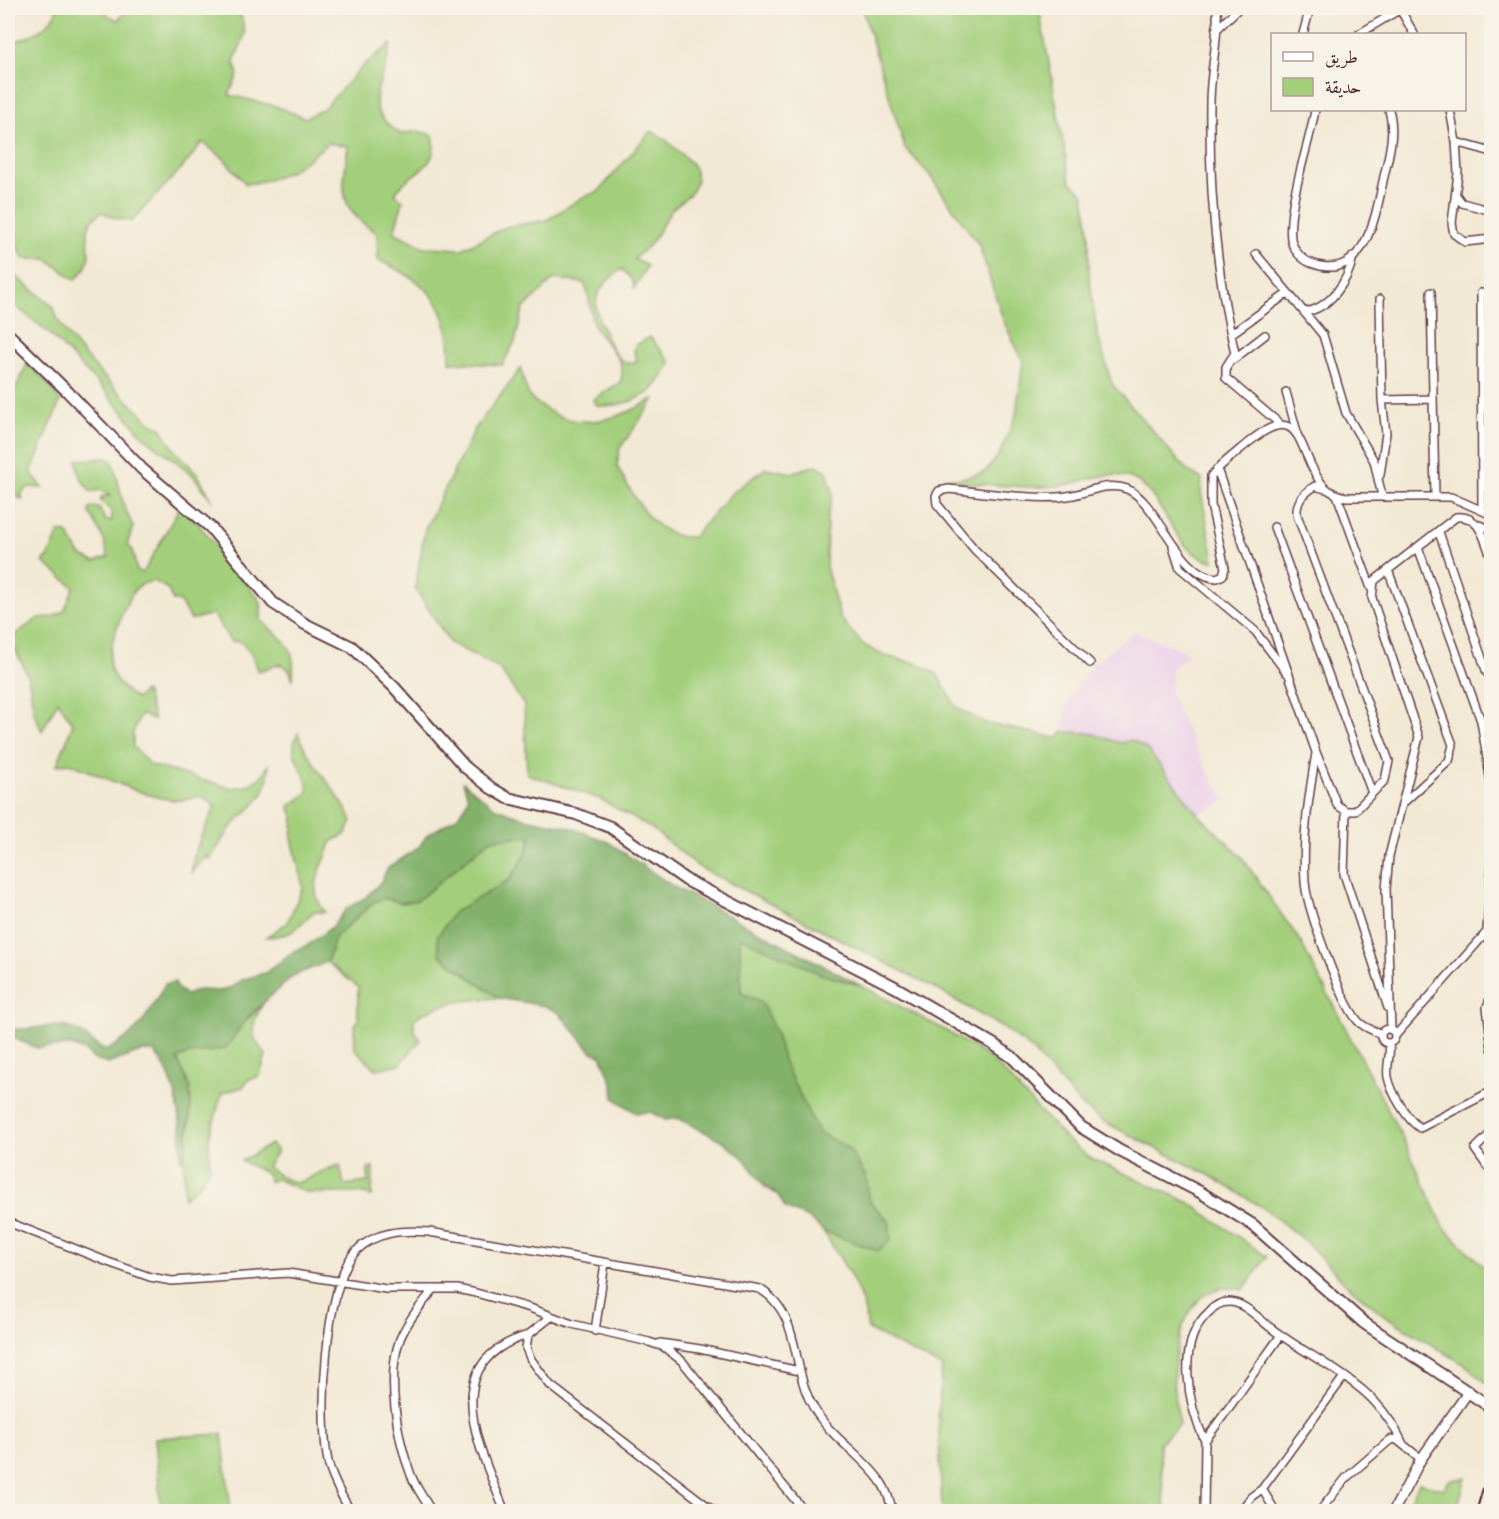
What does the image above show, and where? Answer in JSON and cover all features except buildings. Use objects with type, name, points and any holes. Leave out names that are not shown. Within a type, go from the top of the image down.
[{"type":"main road","points":[[8,334],[69,392],[142,469],[210,527],[273,603],[305,624],[352,647],[394,687],[465,767],[491,788],[508,798],[576,814],[610,827],[686,880],[896,987],[993,1044],[1011,1057],[1081,1128],[1253,1225],[1364,1323],[1469,1391],[1491,1408]]},
{"type":"street","points":[[1217,8],[1210,74],[1210,136],[1218,242],[1235,353],[1234,359]]},
{"type":"street","points":[[1216,30],[1239,8]]},
{"type":"street","points":[[1303,33],[1310,8]]},
{"type":"street","points":[[1361,33],[1401,8],[1414,33]]},
{"type":"street","points":[[1315,111],[1291,222],[1291,241],[1296,253],[1310,262],[1326,266],[1342,263],[1353,256],[1364,245],[1373,227],[1390,148],[1392,124],[1389,111]]},
{"type":"street","points":[[1450,111],[1456,142],[1456,195],[1452,223],[1454,234],[1465,242],[1491,239]]},
{"type":"street","points":[[1456,142],[1491,152]]},
{"type":"street","points":[[1456,195],[1462,203],[1491,211]]},
{"type":"street","points":[[1256,254],[1323,335],[1346,413],[1374,461],[1382,496]]},
{"type":"street","points":[[1304,312],[1317,309],[1344,284],[1351,270],[1353,256]]},
{"type":"street","points":[[1431,292],[1435,495]]},
{"type":"street","points":[[1231,334],[1288,293]]},
{"type":"street","points":[[1481,293],[1482,509]]},
{"type":"street","points":[[1379,478],[1386,433],[1382,400],[1380,299]]},
{"type":"street","points":[[1265,335],[1226,367],[1226,378],[1280,424],[1289,426],[1297,432]]},
{"type":"street","points":[[1286,392],[1297,432],[1317,477],[1326,489]]},
{"type":"street","points":[[1382,400],[1434,399]]},
{"type":"street","points":[[1090,663],[975,549],[937,504],[937,494],[949,489],[1071,496],[1092,489],[1121,488],[1140,498],[1185,558],[1206,576],[1214,578],[1223,575],[1224,561],[1209,489],[1211,476],[1264,430],[1280,424]]},
{"type":"street","points":[[1217,469],[1316,752],[1337,805],[1346,811],[1355,811],[1385,780],[1389,762],[1297,515],[1298,502],[1315,486],[1337,495],[1435,495],[1463,501],[1491,515]]},
{"type":"street","points":[[1337,495],[1371,588],[1371,598],[1419,737],[1389,856],[1386,889],[1388,1008],[1393,1033]]},
{"type":"street","points":[[1371,588],[1374,581],[1456,517],[1468,517],[1491,530]]},
{"type":"street","points":[[1479,525],[1491,560]]},
{"type":"street","points":[[1274,527],[1372,793]]},
{"type":"street","points":[[1439,532],[1487,673],[1491,677]]},
{"type":"street","points":[[1172,543],[1180,568],[1255,631],[1290,676]]},
{"type":"street","points":[[1418,547],[1481,721],[1491,789]]},
{"type":"street","points":[[1388,570],[1454,745],[1449,761],[1402,804]]},
{"type":"street","points":[[1316,752],[1309,793],[1304,859],[1307,891],[1338,989],[1348,1008],[1362,1025],[1382,1034],[1393,1033]]},
{"type":"street","points":[[1346,811],[1344,874],[1382,997],[1388,1008]]},
{"type":"street","points":[[1491,865],[1489,929],[1393,1033],[1389,1044],[1388,1071],[1390,1084],[1412,1122],[1420,1128],[1491,1092]]},
{"type":"street","points":[[1491,994],[1487,1008],[1491,1049]]},
{"type":"street","points":[[1382,1034],[1382,1041],[1389,1044]]},
{"type":"street","points":[[1491,1132],[1475,1149],[1491,1173]]},
{"type":"street","points":[[8,1222],[150,1277],[190,1281],[288,1273],[386,1289],[457,1289],[495,1297],[595,1330],[649,1342],[700,1349],[799,1371]]},
{"type":"street","points":[[351,1512],[335,1485],[325,1441],[327,1359],[338,1282],[345,1265],[356,1251],[377,1237],[404,1230],[760,1289],[773,1297],[784,1312],[793,1335],[799,1371],[816,1413],[825,1426],[882,1483],[893,1512]]},
{"type":"street","points":[[595,1330],[605,1263]]},
{"type":"street","points":[[432,1512],[412,1478],[404,1456],[398,1429],[395,1370],[399,1341],[409,1320],[434,1289]]},
{"type":"street","points":[[1204,1512],[1205,1441],[1191,1406],[1188,1375],[1193,1337],[1206,1314],[1218,1304],[1228,1302],[1238,1304],[1375,1402],[1403,1444]]},
{"type":"street","points":[[505,1512],[476,1441],[472,1417],[477,1375],[495,1349],[528,1335],[551,1317]]},
{"type":"street","points":[[528,1335],[526,1348],[530,1358],[550,1385],[715,1512]]},
{"type":"street","points":[[1205,1441],[1281,1335]]},
{"type":"street","points":[[649,1342],[664,1347],[681,1361],[805,1512]]},
{"type":"street","points":[[1240,1512],[1251,1497],[1262,1489],[1343,1378]]},
{"type":"street","points":[[1393,1512],[1421,1459],[1469,1391]]},
{"type":"street","points":[[1319,1512],[1346,1478],[1390,1440],[1396,1439],[1421,1459]]},
{"type":"street","points":[[1262,1489],[1275,1512]]},
{"type":"street","points":[[798,1501],[798,1512]]},
{"type":"shaded area","points":[[1135,632],[1184,650],[1188,657],[1173,666],[1170,692],[1185,728],[1212,779],[1227,801],[1198,814],[1147,749],[1132,740],[1121,743],[1091,733],[1063,732],[1067,703],[1088,671],[1096,661]]},
{"type":"green space","points":[[57,8],[105,8],[107,15],[118,20],[128,8],[202,8],[241,15],[245,34],[234,62],[238,75],[229,95],[275,106],[305,118],[323,109],[365,64],[391,44],[377,93],[376,103],[379,113],[401,134],[417,131],[433,135],[434,147],[428,163],[408,179],[395,194],[403,201],[394,232],[424,247],[462,249],[506,227],[547,220],[583,197],[598,192],[651,131],[666,140],[693,165],[697,180],[691,193],[671,210],[652,242],[634,259],[647,266],[634,289],[632,279],[622,269],[602,287],[597,297],[596,308],[608,341],[622,361],[628,363],[637,361],[634,351],[636,345],[650,337],[671,363],[647,394],[626,402],[598,406],[593,400],[620,382],[622,374],[619,360],[596,329],[584,283],[554,279],[523,309],[515,342],[502,365],[450,362],[446,325],[434,298],[411,277],[378,260],[377,233],[363,224],[348,205],[344,185],[348,146],[328,143],[291,171],[271,179],[246,184],[223,158],[202,142],[188,161],[132,221],[115,218],[102,212],[94,218],[88,230],[87,264],[75,280],[47,259],[24,259],[8,231],[8,36],[16,41],[35,33],[51,20]]},
{"type":"green space","points":[[862,8],[1039,8],[1070,181],[1084,194],[1089,232],[1089,275],[1097,333],[1112,384],[1188,471],[1202,479],[1201,492],[1214,561],[1201,558],[1190,550],[1144,486],[1125,476],[1101,476],[1070,484],[1040,487],[938,483],[947,478],[959,479],[985,472],[999,455],[1016,415],[1023,361],[1004,322],[979,245],[928,173],[905,148]]},
{"type":"green space","points":[[8,270],[54,307],[67,333],[94,367],[150,422],[161,428],[176,452],[197,473],[213,502],[192,474],[144,437],[106,392],[49,333],[8,300]]},
{"type":"green space","points":[[27,364],[52,387],[60,402],[31,472],[43,488],[28,487],[22,493],[22,499],[8,493],[8,405]]},
{"type":"green space","points":[[521,368],[532,400],[559,416],[573,420],[601,420],[615,417],[655,398],[620,448],[617,466],[646,514],[656,524],[679,536],[693,537],[733,492],[766,468],[791,473],[816,465],[827,471],[833,494],[827,519],[826,567],[840,618],[862,644],[884,656],[916,663],[937,674],[956,707],[984,723],[1057,738],[1063,732],[1091,733],[1120,743],[1132,740],[1147,749],[1198,814],[1241,856],[1300,941],[1403,1139],[1444,1227],[1491,1274],[1491,1387],[1467,1366],[1385,1316],[1346,1284],[1307,1243],[1265,1209],[1209,1175],[1104,1122],[1081,1105],[1030,1048],[1003,1028],[933,987],[699,867],[651,828],[600,799],[527,774],[524,705],[499,668],[450,643],[415,588],[425,529],[475,429]]},
{"type":"green space","points":[[108,458],[113,462],[124,506],[133,527],[127,545],[132,549],[137,571],[143,573],[180,507],[195,520],[261,602],[261,620],[287,645],[293,658],[293,680],[289,669],[280,664],[258,671],[249,651],[239,641],[231,642],[213,614],[191,620],[179,601],[173,601],[168,589],[154,581],[136,589],[125,607],[113,640],[110,667],[117,682],[136,699],[145,691],[154,720],[141,714],[133,732],[133,747],[150,765],[231,788],[247,786],[260,778],[269,765],[266,785],[259,799],[230,828],[209,860],[207,855],[192,873],[197,847],[215,806],[202,797],[180,800],[160,798],[134,790],[69,763],[57,765],[73,724],[58,701],[42,731],[34,712],[28,676],[11,641],[17,633],[39,618],[53,617],[64,611],[74,587],[43,562],[49,556],[59,532],[67,533],[80,555],[95,562],[108,557],[104,540],[89,511],[91,507],[99,508],[105,520],[112,521],[111,510],[101,501],[101,497],[110,496],[100,490],[91,492],[88,489],[81,477],[77,460]]},
{"type":"green space","points":[[298,733],[309,756],[339,798],[352,821],[346,834],[331,842],[318,877],[316,894],[325,912],[313,912],[297,928],[288,933],[266,937],[287,923],[303,887],[292,838],[294,818],[289,806],[308,793],[305,776],[295,757],[294,742]]},
{"type":"green space","points":[[463,782],[494,807],[524,818],[569,827],[608,842],[674,887],[862,986],[821,974],[740,937],[741,993],[761,1001],[775,1031],[784,1063],[818,1132],[849,1149],[866,1177],[870,1202],[889,1221],[891,1240],[878,1251],[823,1231],[808,1218],[785,1208],[778,1195],[765,1187],[744,1159],[723,1141],[677,1118],[666,1120],[650,1112],[636,1113],[614,1098],[613,1085],[601,1055],[592,1052],[559,1013],[545,1006],[499,998],[440,955],[437,937],[454,912],[509,880],[525,857],[531,836],[491,839],[418,900],[402,903],[384,898],[374,902],[336,936],[327,962],[293,976],[248,1017],[225,1049],[189,1054],[177,1059],[190,1088],[191,1106],[184,1161],[180,1159],[181,1132],[177,1102],[168,1075],[154,1052],[143,1051],[108,1064],[95,1060],[86,1052],[72,1046],[37,1048],[8,1036],[8,1029],[62,1026],[80,1032],[106,1051],[128,1037],[142,1023],[165,984],[175,982],[177,988],[186,995],[199,990],[220,991],[232,987],[241,980],[265,973],[333,926],[347,908],[365,898],[380,883],[388,868],[419,847],[427,835],[456,818],[465,807],[468,797]]},
{"type":"green space","points":[[531,836],[525,857],[509,880],[487,894],[440,955],[499,998],[455,1002],[424,1013],[414,1019],[414,1030],[421,1040],[400,1064],[376,1069],[355,1049],[354,1027],[358,1021],[358,987],[327,962],[336,936],[374,902],[384,898],[402,903],[418,900],[491,839]]},
{"type":"green space","points":[[740,937],[821,974],[862,986],[943,1029],[990,1058],[1066,1139],[1090,1158],[1188,1202],[1267,1257],[1243,1290],[1224,1288],[1208,1293],[1196,1304],[1186,1319],[1180,1336],[1174,1374],[1174,1395],[1180,1424],[1159,1443],[1165,1511],[942,1511],[938,1414],[942,1367],[868,1330],[857,1290],[823,1231],[878,1250],[889,1221],[870,1202],[866,1177],[849,1149],[818,1132],[784,1063],[775,1031],[741,993]]},
{"type":"green space","points":[[263,1004],[253,1030],[260,1048],[266,1055],[260,1076],[248,1080],[243,1087],[222,1093],[209,1138],[210,1168],[201,1183],[184,1198],[184,1161],[190,1122],[190,1088],[177,1059],[189,1054],[225,1049],[234,1033]]},
{"type":"green space","points":[[271,1144],[277,1151],[267,1167],[280,1176],[297,1182],[340,1165],[344,1185],[368,1182],[368,1168],[373,1168],[372,1196],[359,1193],[308,1193],[276,1179],[269,1182],[268,1174],[241,1161]]},
{"type":"green space","points":[[222,1434],[231,1511],[161,1509],[155,1438]]},
{"type":"green space","points":[[1466,1478],[1456,1511],[1404,1511],[1419,1483],[1443,1489],[1450,1480]]},
{"type":"railway","points":[[1476,1512],[1492,1458]]}]
